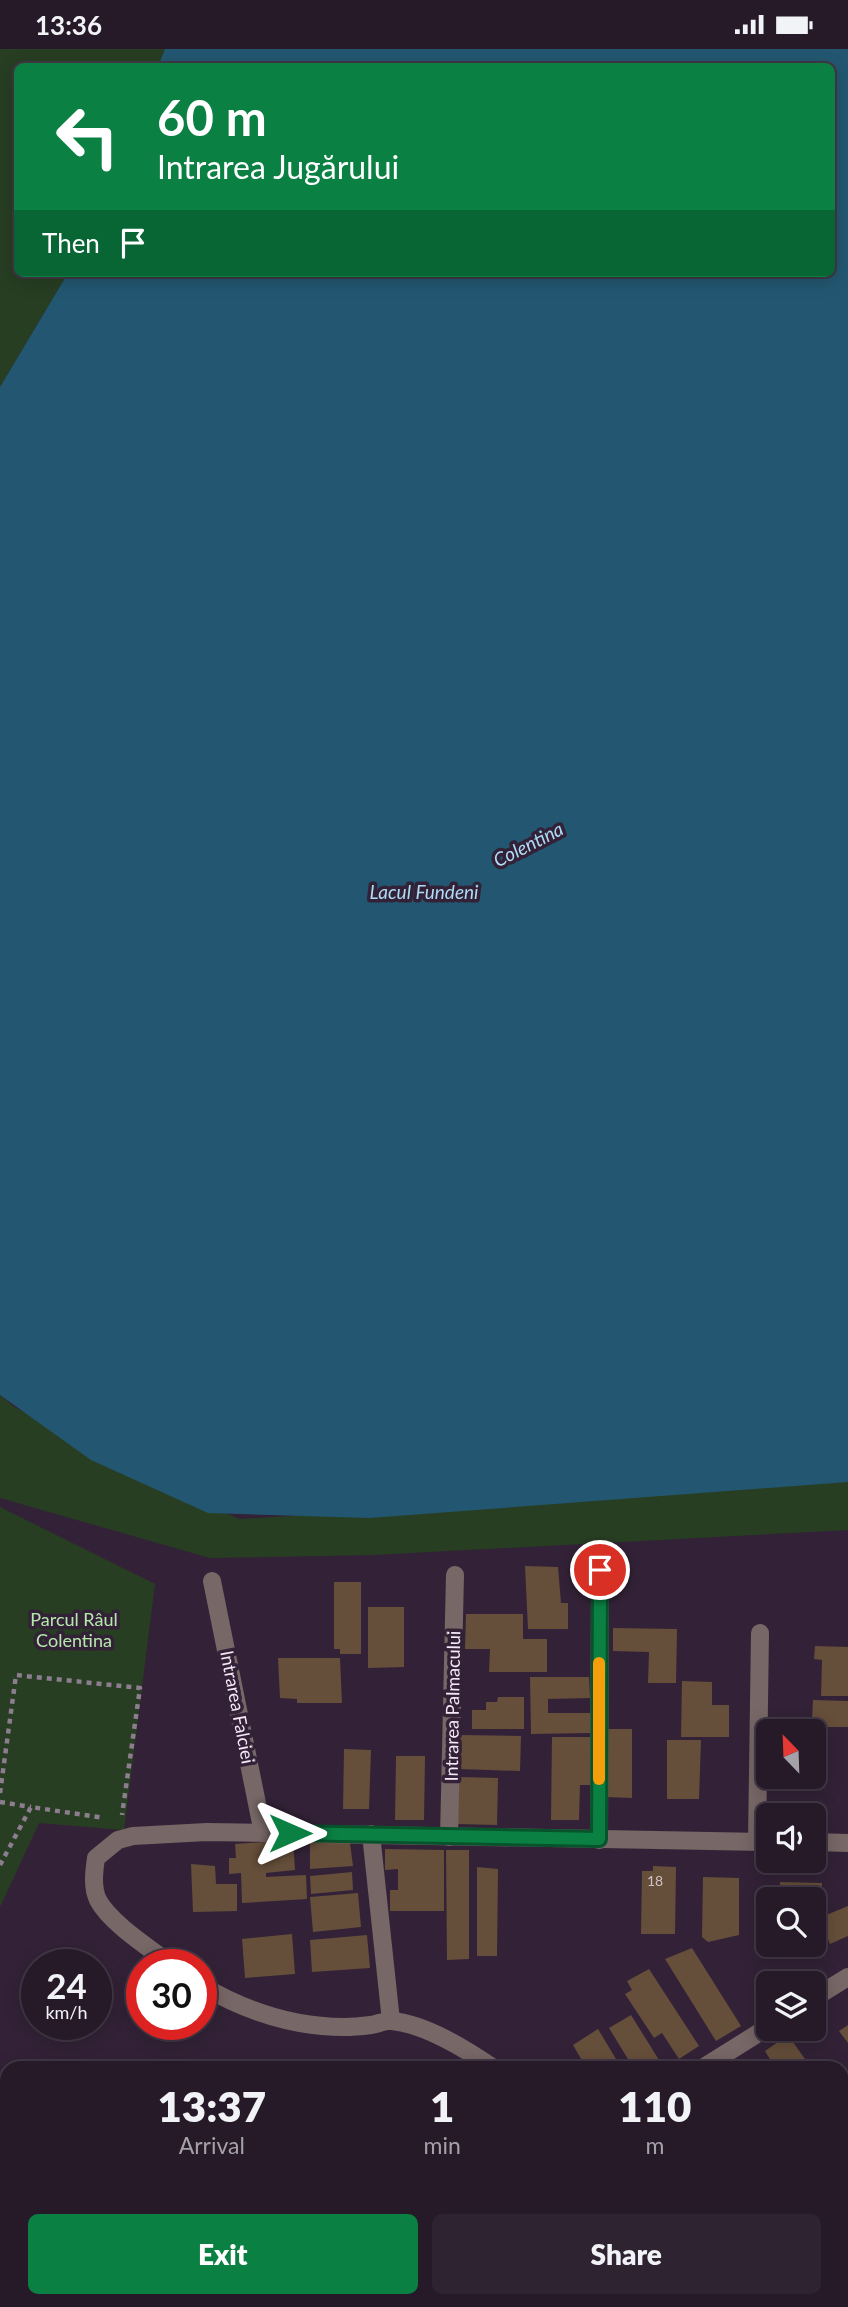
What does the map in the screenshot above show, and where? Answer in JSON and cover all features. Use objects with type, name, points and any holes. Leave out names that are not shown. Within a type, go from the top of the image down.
[{"type":"street","points":[[599,1839],[600,1570]]},
{"type":"street","name":"Intrarea Palmacului","points":[[449,1837],[456,1575]]},
{"type":"street","name":"Intrarea Falciei","points":[[212,1581],[263,1833]]},
{"type":"street","points":[[760,1633],[762,1803]]},
{"type":"street","points":[[151,1949],[105,1911],[97,1899],[93,1874],[96,1858],[105,1848],[118,1840],[133,1836],[178,1833],[371,1834],[756,1842]]},
{"type":"street","points":[[371,1834],[391,2021]]},
{"type":"street","points":[[826,1842],[848,1843]]},
{"type":"street","points":[[826,1991],[848,1977]]},
{"type":"street","points":[[217,1994],[278,2018],[313,2026],[368,2025],[391,2021],[418,2027],[484,2061]]},
{"type":"street","points":[[714,2061],[756,2035]]},
{"type":"path","points":[[0,1793],[16,1675],[139,1688],[121,1820]]},
{"type":"path","points":[[0,1801],[108,1818]]},
{"type":"path","points":[[0,1865],[31,1807]]},
{"type":"green space","points":[[0,49],[165,49],[159,63],[14,63],[14,277],[66,277],[0,387]]},
{"type":"green space","points":[[0,1395],[13,1406],[143,1478],[240,1519],[848,1481],[848,1530],[373,1555],[210,1558],[0,1498]]},
{"type":"green space","name":"Parcul Râul Colentina","points":[[0,1507],[155,1584],[124,1830],[39,1823],[0,1907]]},
{"type":"water","name":"Lacul Fundeni","points":[[165,49],[848,49],[848,1482],[369,1518],[208,1513],[91,1460],[0,1395],[0,387],[66,277],[835,277],[835,63],[159,63]]},
{"type":"building","points":[[525,1566],[558,1567],[561,1603],[568,1603],[568,1629],[528,1629]]},
{"type":"building","points":[[334,1582],[361,1582],[361,1654],[340,1654],[340,1649],[334,1649]]},
{"type":"building","points":[[368,1607],[404,1607],[404,1667],[368,1668]]},
{"type":"building","points":[[466,1614],[523,1614],[523,1639],[547,1639],[547,1672],[489,1672],[490,1649],[465,1649]]},
{"type":"building","points":[[613,1628],[677,1629],[676,1683],[648,1683],[649,1652],[613,1651]]},
{"type":"building","points":[[815,1646],[848,1647],[848,1696],[821,1696],[822,1660],[814,1659]]},
{"type":"building","points":[[278,1658],[340,1658],[342,1703],[297,1703],[297,1699],[280,1698]]},
{"type":"building","points":[[530,1677],[589,1677],[590,1698],[548,1699],[548,1713],[591,1713],[591,1733],[531,1734]]},
{"type":"building","points":[[682,1681],[712,1682],[712,1705],[729,1705],[729,1737],[681,1737]]},
{"type":"building","points":[[498,1697],[524,1697],[524,1729],[472,1729],[472,1710],[486,1710],[486,1702],[497,1702]]},
{"type":"building","points":[[813,1700],[848,1701],[848,1727],[826,1727],[826,1719],[812,1719]]},
{"type":"building","points":[[607,1729],[632,1729],[632,1798],[606,1797]]},
{"type":"building","points":[[459,1735],[521,1736],[520,1771],[458,1769]]},
{"type":"building","points":[[552,1737],[591,1737],[590,1785],[580,1785],[579,1820],[551,1820]]},
{"type":"building","points":[[667,1740],[701,1740],[699,1799],[667,1799]]},
{"type":"building","points":[[344,1749],[371,1750],[369,1809],[343,1809]]},
{"type":"building","points":[[396,1756],[425,1756],[424,1820],[395,1820]]},
{"type":"building","points":[[459,1777],[498,1778],[497,1825],[457,1824]]},
{"type":"building","points":[[293,1840],[295,1870],[266,1873],[266,1877],[306,1875],[307,1899],[242,1903],[241,1873],[229,1874],[229,1858],[236,1858],[235,1844]]},
{"type":"building","points":[[310,1843],[350,1843],[353,1866],[310,1869]]},
{"type":"building","points":[[385,1849],[444,1850],[444,1911],[390,1911],[390,1890],[398,1890],[398,1869],[385,1870]]},
{"type":"building","points":[[446,1850],[469,1850],[469,1959],[447,1960]]},
{"type":"building","points":[[191,1864],[215,1866],[216,1884],[237,1884],[237,1911],[193,1912]]},
{"type":"building","points":[[653,1866],[676,1867],[675,1934],[641,1934],[642,1871],[653,1871]]},
{"type":"building","points":[[477,1867],[498,1869],[497,1956],[477,1956]]},
{"type":"building","points":[[352,1872],[353,1890],[311,1894],[310,1876]]},
{"type":"building","points":[[703,1877],[739,1878],[739,1935],[708,1942],[702,1937]]},
{"type":"building","points":[[780,1882],[822,1883],[822,1887],[780,1887]]},
{"type":"building","points":[[358,1893],[361,1927],[313,1932],[310,1897]]},
{"type":"building","points":[[848,1906],[848,1936],[830,1944],[826,1935],[826,1915]]},
{"type":"building","points":[[292,1934],[295,1974],[245,1978],[242,1939]]},
{"type":"building","points":[[367,1935],[370,1968],[312,1972],[310,1940]]},
{"type":"building","points":[[692,1948],[741,2026],[716,2041],[665,1959]]},
{"type":"building","points":[[649,1969],[699,2046],[679,2059],[662,2033],[654,2038],[625,1994],[632,1990],[627,1981]]},
{"type":"building","points":[[631,2015],[659,2060],[629,2061],[609,2028]]},
{"type":"building","points":[[848,2025],[848,2043],[839,2031]]},
{"type":"building","points":[[598,2029],[617,2061],[582,2061],[573,2045]]},
{"type":"building","points":[[779,2041],[792,2041],[806,2061],[771,2061],[765,2051]]},
{"type":"slow traffic","points":[[599,1663],[599,1779]]},
{"type":"route","points":[[290,1833],[599,1839],[600,1570]]},
{"type":"water label","name":"Colentina","points":[[528,844]]}]
